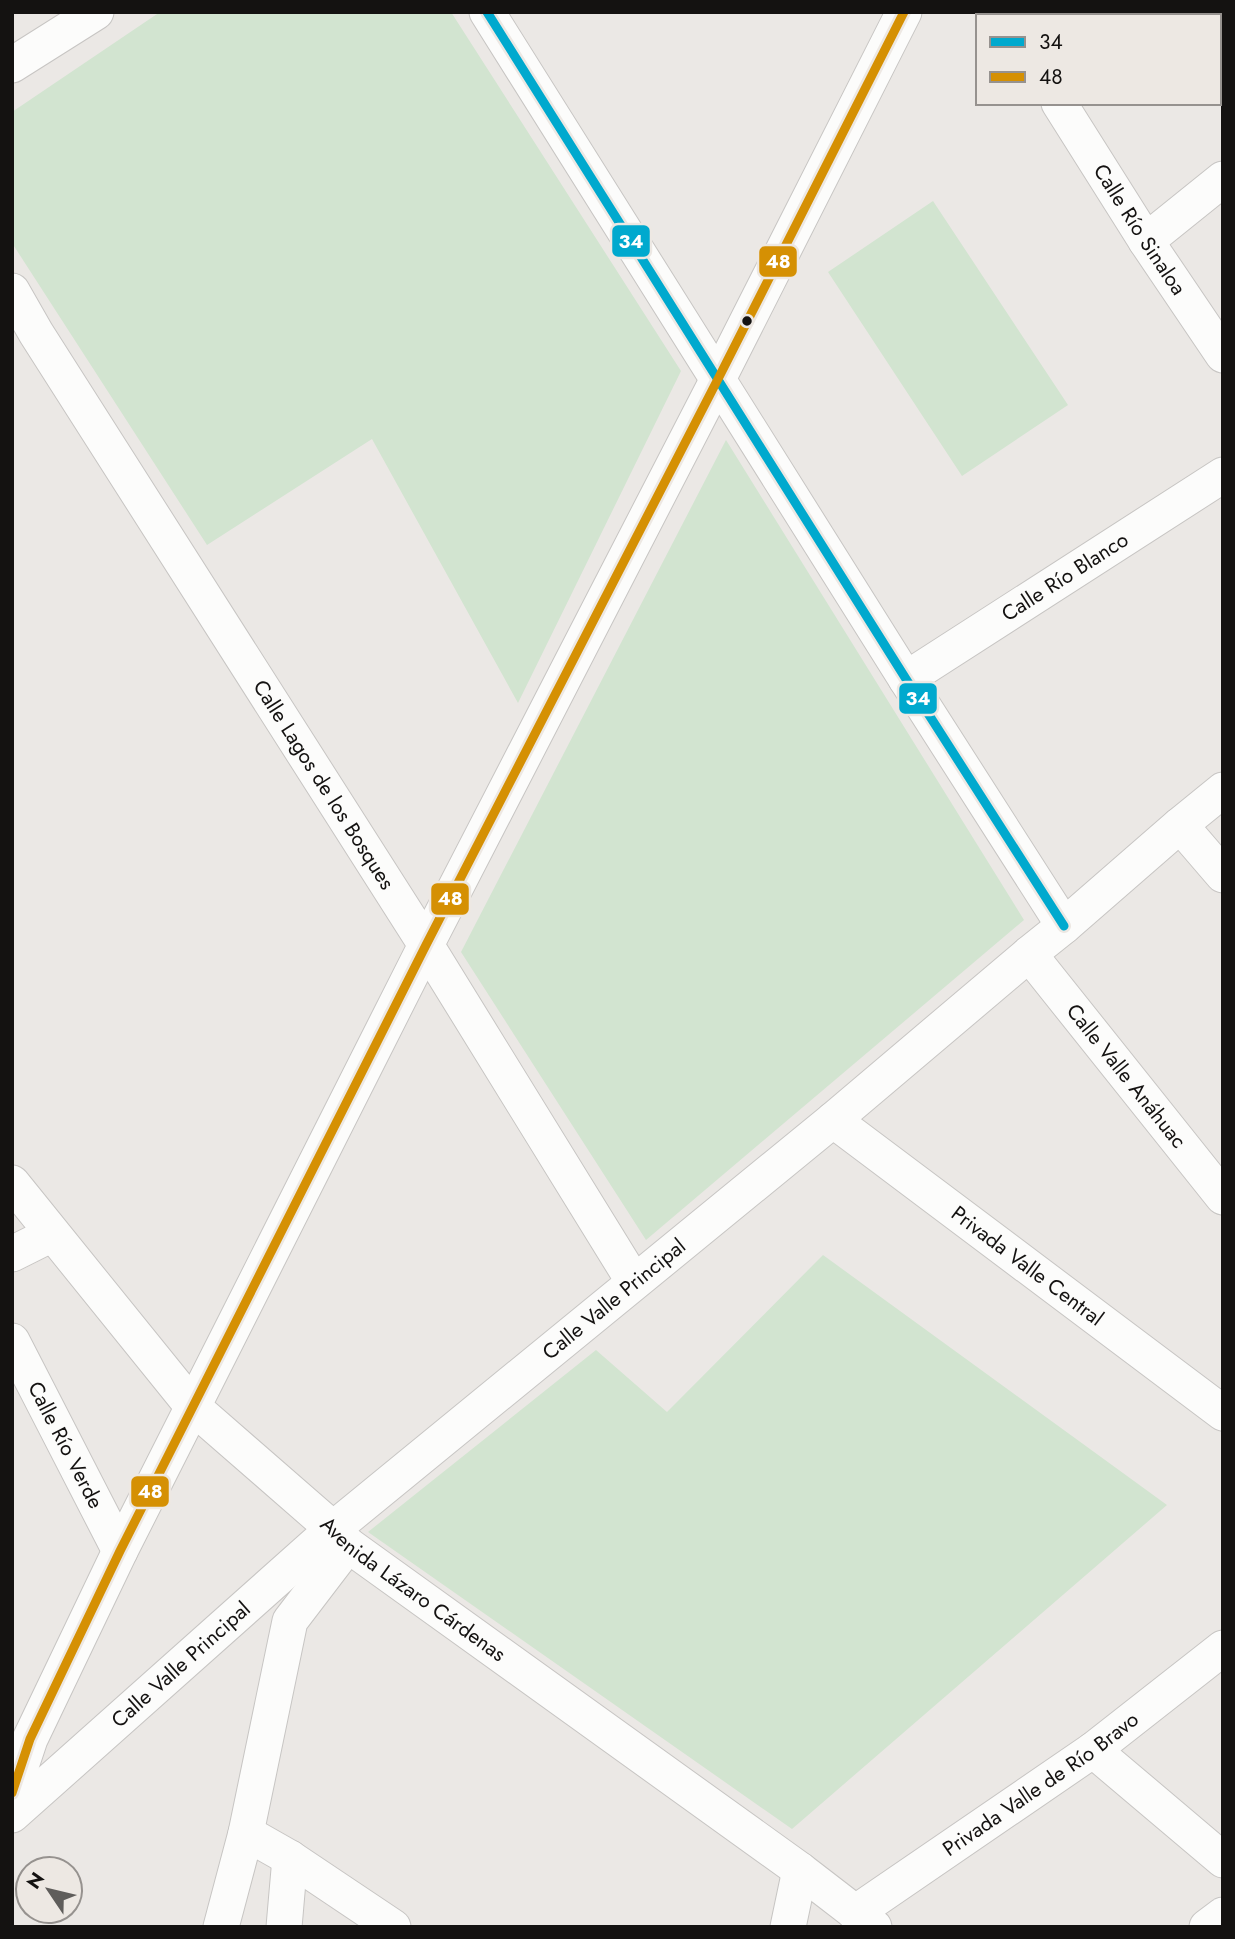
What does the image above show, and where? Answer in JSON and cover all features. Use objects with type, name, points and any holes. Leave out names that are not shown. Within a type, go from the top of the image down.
[{"type":"street","points":[[12,65],[96,12]]},
{"type":"street","points":[[487,12],[1064,926]]},
{"type":"street","points":[[12,1793],[21,1725],[120,1550],[426,945],[904,12]]},
{"type":"street","name":"Calle Río Sinaloa","points":[[1060,105],[1146,241],[1223,355]]},
{"type":"street","points":[[1146,241],[1223,179]]},
{"type":"street","name":"Calle Lagos de los Bosques","points":[[12,291],[24,343],[426,945],[634,1282]]},
{"type":"street","name":"Calle Río Blanco","points":[[906,679],[1223,475]]},
{"type":"street","name":"Calle Valle Principal","points":[[12,1815],[341,1537],[634,1282],[833,1119],[1223,790]]},
{"type":"street","points":[[1180,825],[1223,875]]},
{"type":"street","name":"Calle Valle Anáhuac","points":[[1029,954],[1223,1197]]},
{"type":"street","name":"Privada Valle Central","points":[[833,1119],[1223,1412]]},
{"type":"street","name":"Avenida Lázaro Cárdenas","points":[[12,1183],[193,1407],[341,1537],[800,1870],[864,1920]]},
{"type":"street","points":[[12,1254],[52,1234]]},
{"type":"street","name":"Calle Río Verde","points":[[12,1341],[120,1550]]},
{"type":"street","points":[[221,1927],[246,1833],[290,1621],[341,1537]]},
{"type":"street","name":"Privada Valle de Río Bravo","points":[[864,1920],[1093,1750],[1223,1648]]},
{"type":"street","points":[[1093,1750],[1223,1860]]},
{"type":"street","points":[[246,1833],[290,1858],[393,1927]]},
{"type":"street","points":[[285,1927],[290,1858]]},
{"type":"street","points":[[789,1927],[800,1870]]},
{"type":"street","points":[[1207,1927],[1223,1915]]},
{"type":"green space","points":[[160,12],[451,12],[681,371],[518,703],[372,439],[207,545],[12,243],[12,112]]},
{"type":"green space","points":[[933,201],[1068,405],[962,476],[828,272]]},
{"type":"green space","points":[[726,440],[1024,920],[646,1240],[461,952]]},
{"type":"green space","points":[[823,1255],[1167,1505],[792,1829],[368,1532],[596,1350],[667,1412]]},
{"type":"transit line","name":"34","points":[[487,12],[1064,926]]},
{"type":"transit line","name":"48","points":[[12,1793],[30,1739],[120,1551],[426,945],[904,12]]}]
